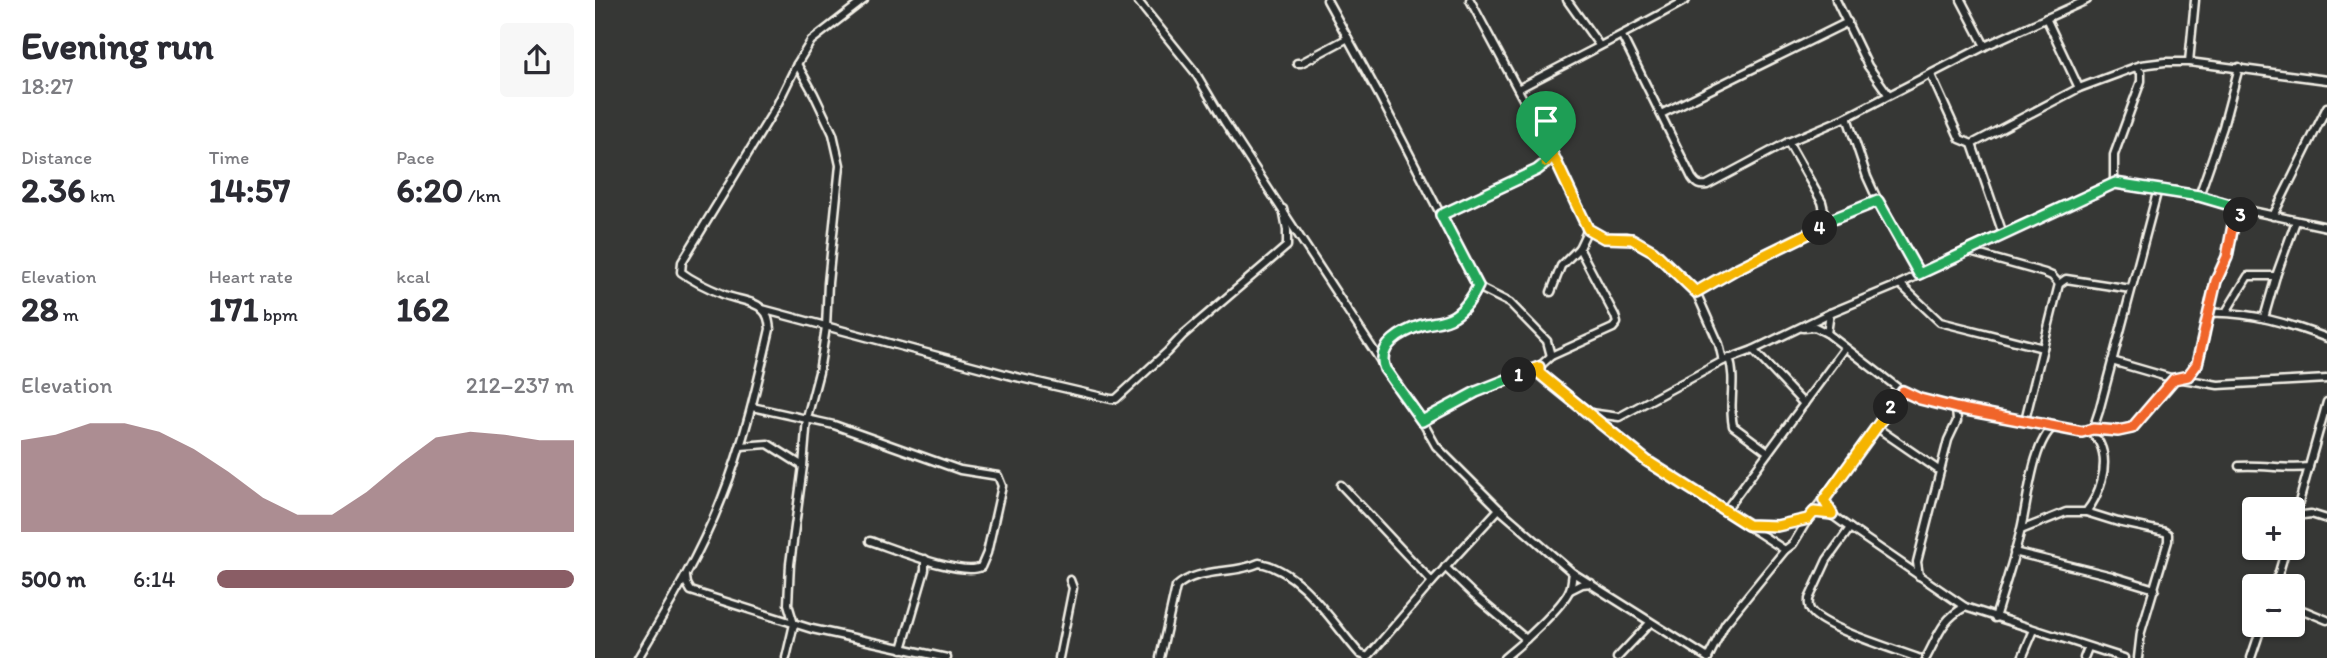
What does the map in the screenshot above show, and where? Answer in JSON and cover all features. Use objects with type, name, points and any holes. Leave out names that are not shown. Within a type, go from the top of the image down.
[{"type":"street","points":[[864,0],[811,41],[776,107],[682,262],[681,272],[691,279],[762,309],[825,327],[1012,376],[1116,399],[1183,335],[1287,246],[1283,209]]},
{"type":"street","points":[[1137,0],[1188,63],[1436,446],[1499,509],[1573,573],[1708,658],[1725,624],[1785,550],[1793,544],[1808,519],[1903,391]]},
{"type":"street","points":[[1328,0],[1478,286],[1510,303],[1547,341],[1551,356]]},
{"type":"street","points":[[1470,0],[1553,155],[1588,229],[1604,238],[1632,239],[1653,251],[1696,292],[1733,378],[1730,408],[1733,426],[1768,452]]},
{"type":"street","points":[[1567,0],[1599,45]]},
{"type":"street","points":[[1518,89],[1686,0]]},
{"type":"street","points":[[1836,0],[1868,66],[1888,94]]},
{"type":"street","points":[[1961,0],[1985,46]]},
{"type":"street","points":[[1622,36],[1692,178],[1701,186],[1788,142],[1847,117],[1985,46],[2087,0]]},
{"type":"street","points":[[2189,62],[2195,0]]},
{"type":"street","points":[[2046,18],[2079,88]]},
{"type":"street","points":[[1661,114],[1848,22]]},
{"type":"street","points":[[1297,63],[1348,38]]},
{"type":"street","points":[[1972,144],[2079,88],[2133,67],[2165,62],[2189,62],[2327,80]]},
{"type":"street","points":[[786,658],[794,624],[789,612],[790,564],[807,418],[819,372],[825,327],[840,165],[833,134],[797,64]]},
{"type":"street","points":[[2115,183],[2114,155],[2141,81],[2141,72],[2133,67]]},
{"type":"street","points":[[2199,196],[2223,127],[2239,67]]},
{"type":"street","points":[[1931,75],[1961,139],[1972,144],[2003,234]]},
{"type":"street","points":[[2273,216],[2327,107]]},
{"type":"street","points":[[1847,117],[1878,201],[1919,274]]},
{"type":"street","points":[[1696,292],[1759,257],[1818,230],[1823,223],[1825,212],[1822,202],[1788,142]]},
{"type":"street","points":[[1441,215],[1537,170],[1553,155]]},
{"type":"street","points":[[1590,413],[1619,416],[1726,359],[1753,350],[1830,313],[1900,284],[2115,183],[2199,196],[2247,210],[2327,227]]},
{"type":"street","points":[[2091,430],[2099,411],[2158,189]]},
{"type":"street","points":[[1823,223],[1878,201]]},
{"type":"street","points":[[1802,328],[1815,327],[1827,333],[1903,391],[1920,399],[2082,432],[2132,428],[2178,379],[2193,372],[2216,281],[2227,257],[2233,225],[2247,210]]},
{"type":"street","points":[[2264,318],[2296,221]]},
{"type":"street","points":[[1551,292],[1560,266],[1579,247],[1588,229]]},
{"type":"street","points":[[1422,421],[1476,392],[1539,367],[1551,356],[1613,328],[1616,323],[1612,309],[1579,247]]},
{"type":"street","points":[[1966,251],[2045,273],[2059,284]]},
{"type":"street","points":[[2226,312],[2248,276],[2276,276]]},
{"type":"street","points":[[2025,420],[2059,284],[2066,279],[2131,289]]},
{"type":"street","points":[[1900,284],[1940,322],[2043,348]]},
{"type":"street","points":[[1383,364],[1385,349],[1390,342],[1413,329],[1454,316],[1468,303],[1478,286]]},
{"type":"street","points":[[638,658],[686,577],[722,499],[741,446],[770,329],[769,319],[762,309]]},
{"type":"street","points":[[2209,313],[2226,312],[2264,318],[2327,338]]},
{"type":"street","points":[[1827,333],[1830,313]]},
{"type":"street","points":[[1725,512],[1845,348]]},
{"type":"street","points":[[1753,350],[1804,404]]},
{"type":"street","points":[[2112,361],[2178,379],[2218,385],[2327,379]]},
{"type":"street","points":[[1539,367],[1539,373],[1647,461],[1785,550]]},
{"type":"street","points":[[2193,372],[2196,382]]},
{"type":"street","points":[[2300,497],[2326,413],[2327,401]]},
{"type":"street","points":[[752,407],[834,425],[960,470],[998,477],[1002,486],[981,567],[965,570],[870,541]]},
{"type":"street","points":[[1919,576],[1917,562],[1948,440],[1957,421],[1956,408]]},
{"type":"street","points":[[1613,433],[1619,416]]},
{"type":"street","points":[[1995,618],[2021,530],[2040,447],[2046,432],[2054,426]]},
{"type":"street","points":[[1876,427],[1940,471]]},
{"type":"street","points":[[2086,512],[2094,503],[2103,471],[2100,444],[2091,430]]},
{"type":"street","points":[[741,446],[768,444],[803,466]]},
{"type":"street","points":[[2239,466],[2256,465],[2284,469],[2309,467]]},
{"type":"street","points":[[1341,485],[1432,582]]},
{"type":"street","points":[[1824,500],[1832,514],[1850,528],[1965,607],[2124,658]]},
{"type":"street","points":[[1160,658],[1176,587],[1185,580],[1202,575],[1248,568],[1259,563],[1272,566],[1295,580],[1360,653],[1368,658],[1445,567],[1499,509]]},
{"type":"street","points":[[1814,512],[1832,514]]},
{"type":"street","points":[[2021,530],[2066,512],[2086,512],[2118,523],[2165,531],[2168,534],[2141,632],[2138,658]]},
{"type":"street","points":[[2305,515],[2327,519]]},
{"type":"street","points":[[1748,525],[1777,526],[1808,519]]},
{"type":"street","points":[[1850,528],[1827,560],[1809,599],[1811,611],[1839,628],[1918,658]]},
{"type":"street","points":[[2014,552],[2155,589]]},
{"type":"street","points":[[902,649],[925,570],[925,559]]},
{"type":"street","points":[[1905,566],[1917,562]]},
{"type":"street","points":[[1445,567],[1526,639]]},
{"type":"street","points":[[1570,590],[1573,573]]},
{"type":"street","points":[[686,577],[691,591],[782,621],[928,656],[947,658]]},
{"type":"street","points":[[1059,658],[1073,588],[1070,580]]},
{"type":"street","points":[[1504,658],[1526,639],[1570,590],[1591,583]]},
{"type":"street","points":[[1926,658],[1943,624],[1951,614],[1965,607]]},
{"type":"street","points":[[2305,611],[2327,620]]},
{"type":"street","points":[[782,621],[789,612]]},
{"type":"street","points":[[1617,658],[1650,623]]},
{"type":"street","points":[[2022,658],[2033,630]]},
{"type":"street","points":[[2251,658],[2258,637]]},
{"type":"street","points":[[2084,658],[2088,648]]},
{"type":"route","points":[[1553,155],[1588,229],[1604,238],[1632,239],[1653,251],[1696,292],[1759,257],[1818,230],[1823,223],[1878,201],[1919,274],[2115,183],[2199,196],[2247,210],[2233,225],[2227,257],[2216,281],[2201,349],[2193,372],[2181,379],[2174,379],[2132,428],[2118,431],[2093,429],[2082,432],[1956,408],[1920,399],[1903,391],[1824,500],[1832,514],[1814,512],[1808,519],[1777,526],[1748,525],[1647,461],[1539,373],[1539,367],[1476,392],[1422,421],[1385,369],[1382,359],[1390,342],[1413,329],[1454,316],[1468,303],[1478,286],[1441,215],[1537,170],[1546,163],[1553,155]]}]
